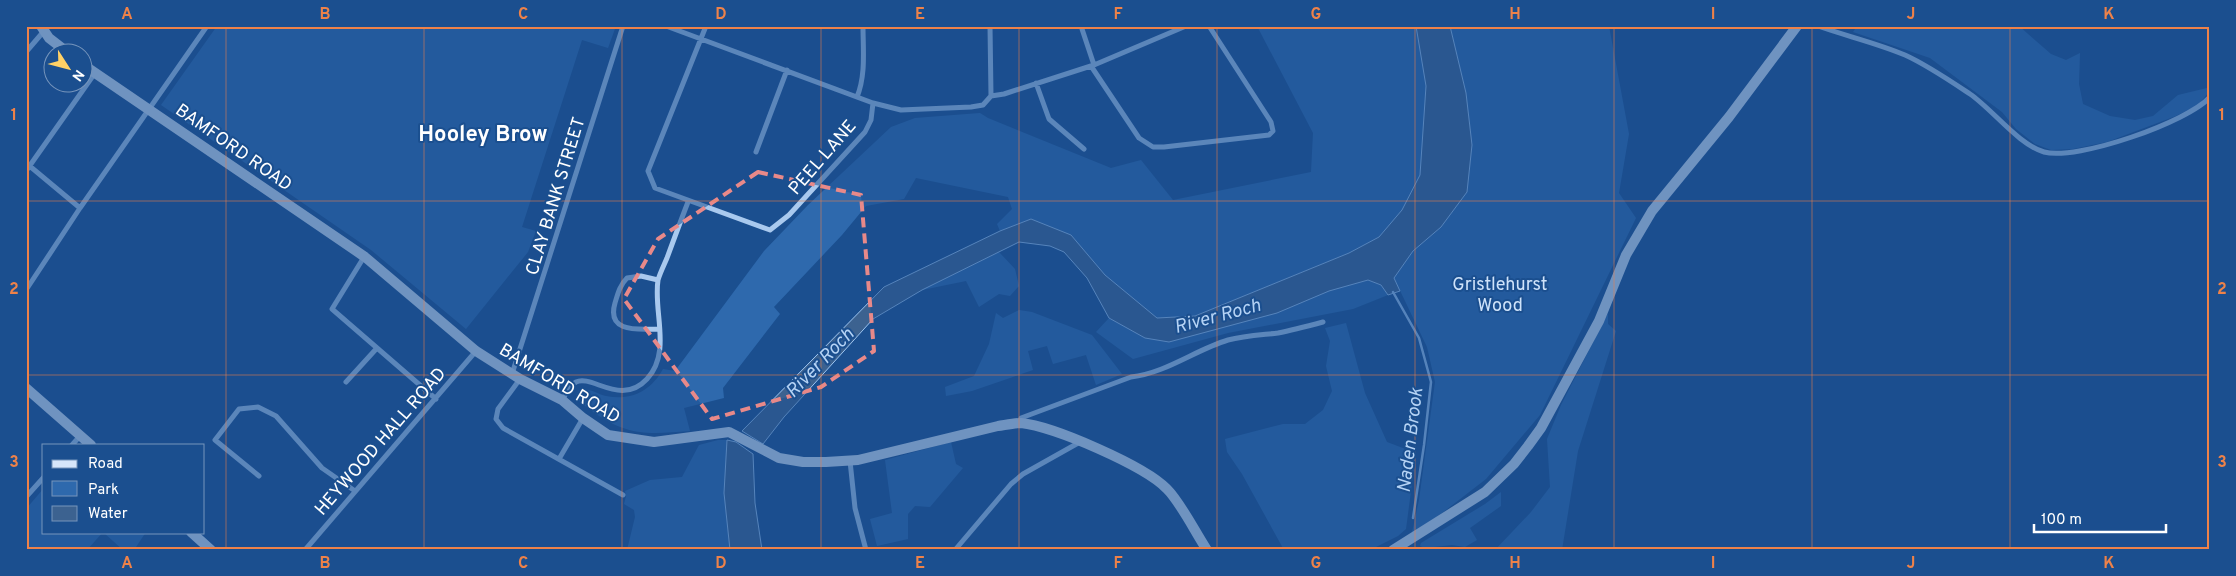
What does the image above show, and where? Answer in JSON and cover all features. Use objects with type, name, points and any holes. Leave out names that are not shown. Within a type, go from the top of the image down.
[{"type":"street","points":[[26,290],[80,208],[207,26]]},
{"type":"street","name":"CLAY BANK STREET","points":[[559,459],[503,428],[496,419],[498,409],[516,377],[623,26]]},
{"type":"street","points":[[666,26],[873,103],[901,110],[983,105],[991,96],[1004,94],[1092,66],[1186,26]]},
{"type":"street","points":[[562,400],[570,387],[578,381],[587,381],[605,389],[620,391],[629,389],[646,381],[660,355],[658,280],[688,202],[654,188],[648,171],[706,26]]},
{"type":"street","points":[[857,97],[862,86],[863,74],[862,26]]},
{"type":"street","points":[[990,26],[991,96]]},
{"type":"street","points":[[1081,26],[1092,66],[1135,134],[1148,145],[1164,148],[1269,135],[1273,131],[1271,122],[1209,26]]},
{"type":"street","points":[[1393,550],[1406,547],[1485,492],[1514,464],[1528,446],[1541,428],[1599,321],[1626,255],[1652,211],[1728,117],[1797,26]]},
{"type":"street","points":[[1818,26],[1916,60],[1970,94],[2031,146],[2049,153],[2083,150],[2130,137],[2194,110],[2210,97]]},
{"type":"street","points":[[26,52],[42,29],[54,42]]},
{"type":"street","name":"BAMFORD ROAD","points":[[92,70],[365,257],[476,351],[516,377],[562,400],[608,436],[654,442],[728,432],[779,458],[803,462],[850,461],[998,426],[1020,423],[1051,430],[1081,441],[1118,458],[1165,487],[1172,494],[1207,550]]},
{"type":"street","points":[[756,152],[787,70]]},
{"type":"street","points":[[80,208],[27,167],[95,72]]},
{"type":"street","points":[[1036,83],[1049,118],[1084,149]]},
{"type":"street","name":"PEEL LANE","points":[[688,202],[770,230],[789,215],[865,132],[871,120],[873,103]]},
{"type":"street","points":[[365,257],[332,309],[436,399]]},
{"type":"street","points":[[658,280],[641,276],[627,278],[619,290],[613,308],[617,322],[628,329],[659,329]]},
{"type":"street","points":[[1020,423],[1021,418],[1131,377],[1162,369],[1210,346],[1230,340],[1281,332],[1322,322]]},
{"type":"street","points":[[346,382],[377,348]]},
{"type":"street","name":"HEYWOOD HALL ROAD","points":[[305,550],[476,351]]},
{"type":"street","points":[[26,388],[90,444]]},
{"type":"street","points":[[259,476],[214,440],[239,409],[258,407],[276,416],[322,468],[355,491]]},
{"type":"street","points":[[583,418],[559,459],[623,495]]},
{"type":"street","points":[[73,444],[80,435]]},
{"type":"street","points":[[955,550],[1011,484],[1023,474],[1081,441]]},
{"type":"street","points":[[850,461],[855,508],[866,550]]},
{"type":"street","points":[[26,498],[42,479]]},
{"type":"street","points":[[193,534],[211,550]]},
{"type":"highlighted area","points":[[758,172],[861,195],[874,351],[821,387],[712,419],[624,299],[658,239]]},
{"type":"green space","points":[[217,26],[616,26],[608,48],[582,40],[522,227],[536,231],[528,252],[466,329],[371,250],[161,105]]},
{"type":"green space","points":[[1257,26],[1416,26],[1426,86],[1420,175],[1402,211],[1379,237],[1349,253],[1195,316],[1157,318],[1105,275],[1071,235],[1031,219],[1000,231],[997,224],[1012,209],[1008,197],[916,178],[904,199],[866,206],[842,235],[774,307],[780,314],[723,388],[724,398],[684,408],[690,431],[650,433],[628,430],[605,419],[578,400],[576,395],[579,390],[590,390],[615,397],[639,393],[653,383],[663,369],[675,371],[764,251],[808,205],[891,127],[915,118],[980,113],[988,118],[1111,168],[1141,160],[1173,200],[1311,172],[1313,133]]},
{"type":"green space","name":"Gristlehurst Wood","points":[[1450,26],[1609,26],[1629,134],[1619,193],[1636,218],[1540,415],[1486,479],[1411,537],[1419,500],[1435,382],[1427,347],[1394,278],[1413,251],[1441,227],[1467,192],[1472,145],[1466,93]]},
{"type":"green space","points":[[1857,26],[2019,26],[2051,54],[2066,60],[2080,53],[2079,84],[2083,104],[2110,116],[2135,120],[2153,116],[2178,95],[2207,88],[2210,88],[2210,91],[2198,105],[2176,116],[2107,142],[2073,149],[2051,150],[2035,144],[2016,129],[2002,112],[1930,58],[1853,32]]},
{"type":"green space","points":[[999,252],[1015,269],[1019,286],[1010,296],[999,294],[979,307],[966,281],[922,290]]},
{"type":"green space","points":[[1368,280],[1381,285],[1388,295],[1353,309],[1228,333],[1133,359],[1096,332],[1109,318],[1145,338]]},
{"type":"green space","points":[[1019,310],[1032,312],[1092,335],[1122,374],[1096,385],[1086,355],[1053,364],[1047,346],[1028,351],[1033,370],[972,391],[946,396],[945,387],[974,376],[989,344],[996,313],[1003,318]]},
{"type":"green space","points":[[1608,313],[1608,324],[1616,331],[1578,451],[1562,550],[1495,550],[1531,512],[1550,487],[1547,439],[1561,405]]},
{"type":"green space","points":[[1346,323],[1365,393],[1387,442],[1416,453],[1406,529],[1398,536],[1370,550],[1284,550],[1242,474],[1227,452],[1225,439],[1283,424],[1305,424],[1323,410],[1332,391],[1326,366],[1330,341],[1325,328]]},
{"type":"green space","points":[[718,440],[727,440],[724,493],[730,550],[627,550],[635,517],[634,510],[624,504],[625,491],[650,480],[682,477],[699,445]]},
{"type":"green space","points":[[951,442],[956,464],[963,468],[930,507],[915,506],[908,514],[908,539],[877,546],[870,519],[892,513],[885,460]]},
{"type":"green space","points":[[42,490],[42,534],[101,534],[87,550],[26,550],[26,509]]},
{"type":"green space","points":[[1501,492],[1501,506],[1470,528],[1477,540],[1465,547],[1452,545],[1425,548],[1420,546],[1421,543],[1485,504]]},
{"type":"green space","points":[[105,534],[145,534],[134,550],[123,550]]},
{"type":"water","name":"River Roch","points":[[1416,26],[1450,26],[1466,93],[1472,145],[1467,192],[1441,227],[1413,251],[1394,278],[1400,291],[1388,295],[1381,285],[1368,280],[1329,291],[1277,313],[1169,342],[1145,338],[1109,318],[1087,278],[1064,252],[1050,246],[1019,242],[922,290],[873,319],[784,417],[763,444],[742,431],[884,287],[1000,231],[1031,219],[1071,235],[1105,275],[1157,318],[1195,316],[1349,253],[1379,237],[1402,210],[1420,175],[1426,86]]},
{"type":"water","points":[[727,440],[736,442],[753,454],[755,503],[762,550],[730,550],[724,493]]},
{"type":"waterway","name":"Naden Brook","points":[[1393,292],[1419,338],[1431,382],[1413,518]]},
{"type":"district","name":"Hooley Brow","points":[[483,133]]}]
